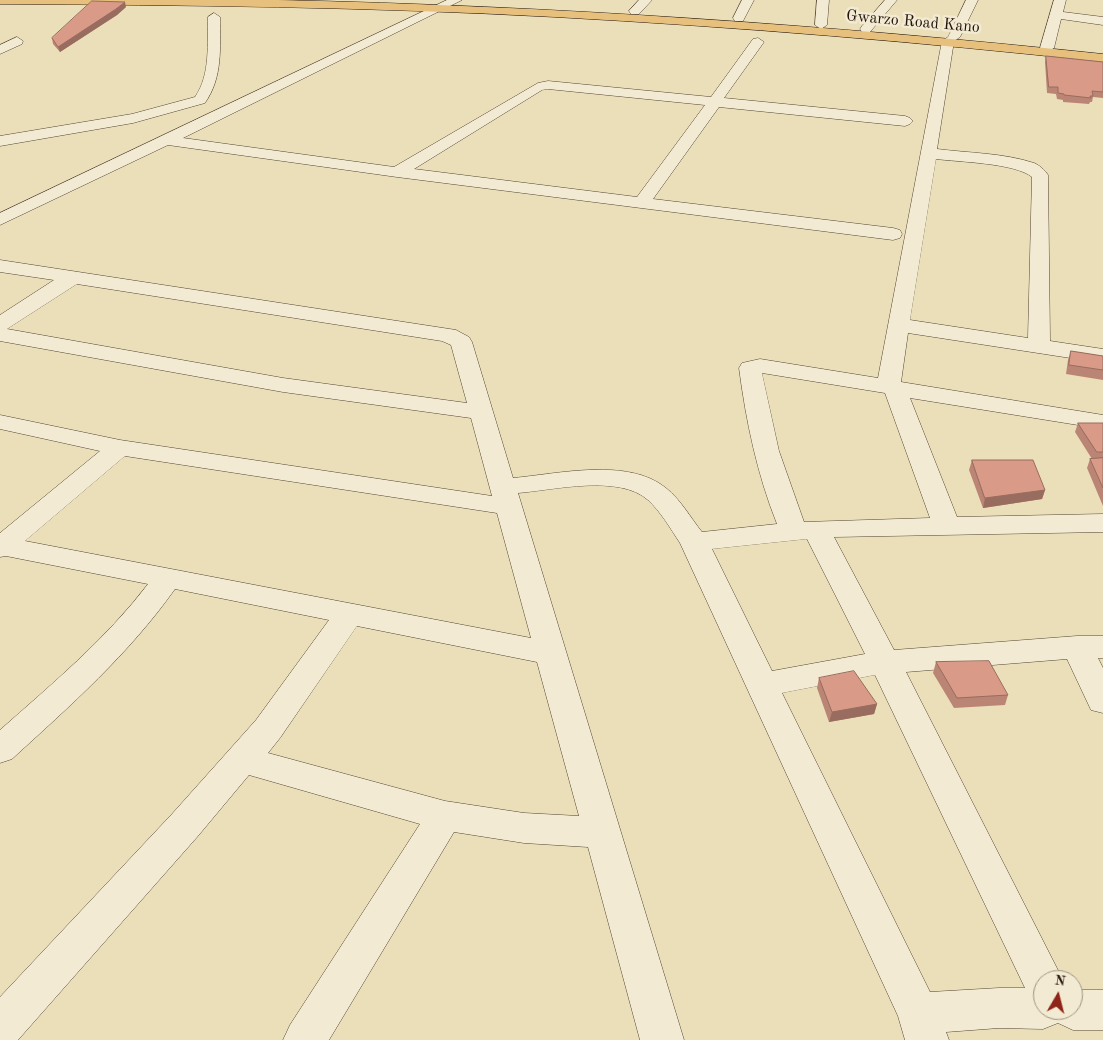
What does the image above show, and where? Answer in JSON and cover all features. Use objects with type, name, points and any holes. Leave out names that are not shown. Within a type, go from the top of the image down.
[{"type":"main road","points":[[450,2],[485,7]]},
{"type":"main road","points":[[3,3],[450,2],[739,18],[866,29],[1103,54]]},
{"type":"main road","name":"Gwarzo Road Kano","points":[[911,37],[951,39],[1103,58]]},
{"type":"street","points":[[635,11],[646,0]]},
{"type":"street","points":[[739,18],[748,0]]},
{"type":"street","points":[[821,25],[823,0]]},
{"type":"street","points":[[866,29],[891,0]]},
{"type":"street","points":[[947,526],[891,387],[898,325],[928,153],[951,39],[972,0]]},
{"type":"street","points":[[1047,48],[1060,0]]},
{"type":"street","points":[[0,220],[450,2]]},
{"type":"street","points":[[485,7],[518,13],[739,27],[872,38],[911,37]]},
{"type":"street","points":[[1055,15],[1103,21]]},
{"type":"street","points":[[0,141],[133,118],[200,100],[207,92],[212,69],[214,17]]},
{"type":"street","points":[[0,50],[17,41]]},
{"type":"street","points":[[642,202],[758,42]]},
{"type":"street","points":[[397,172],[538,87],[548,85],[905,121]]},
{"type":"street","points":[[0,136],[18,138]]},
{"type":"street","points":[[164,140],[397,172],[893,234]]},
{"type":"street","points":[[928,153],[1011,163],[1030,168],[1040,174],[1039,346]]},
{"type":"street","points":[[0,266],[448,335],[461,342],[662,1040]]},
{"type":"street","points":[[0,324],[72,278]]},
{"type":"street","points":[[898,325],[1103,356]]},
{"type":"street","points":[[0,334],[283,385],[481,412]]},
{"type":"street","points":[[1038,970],[884,662],[805,530],[784,508],[754,402],[750,368],[760,366],[1103,422]]},
{"type":"street","points":[[0,422],[120,448],[505,497],[606,477],[642,484],[656,493],[694,542],[923,1027],[999,1008],[1033,1009]]},
{"type":"street","points":[[1,547],[120,448]]},
{"type":"street","points":[[694,542],[805,530],[1103,523]]},
{"type":"street","points":[[1,547],[550,652]]},
{"type":"street","points":[[0,750],[92,666],[139,617],[168,578]]},
{"type":"street","points":[[0,1028],[185,825],[268,729],[349,614]]},
{"type":"street","points":[[761,685],[884,662],[1090,647],[1103,701]]},
{"type":"street","points":[[241,759],[445,816],[524,828],[602,834]]},
{"type":"street","points":[[305,1040],[445,816]]},
{"type":"street","points":[[1083,1010],[1103,1010]]},
{"type":"building","points":[[92,1],[125,2],[58,47],[52,38]]},
{"type":"building","points":[[1046,56],[1103,62],[1103,92],[1092,91],[1093,96],[1090,96],[1091,98],[1058,93],[1058,87],[1049,87]]},
{"type":"building","points":[[1071,351],[1103,356],[1103,370],[1069,365]]},
{"type":"building","points":[[1078,423],[1103,423],[1103,452],[1097,452]]},
{"type":"building","points":[[1103,458],[1103,488],[1090,459]]},
{"type":"building","points":[[972,460],[1033,460],[1045,490],[985,498]]},
{"type":"building","points":[[989,661],[1008,695],[957,698],[936,662]]},
{"type":"building","points":[[854,671],[877,704],[832,712],[819,678]]}]
